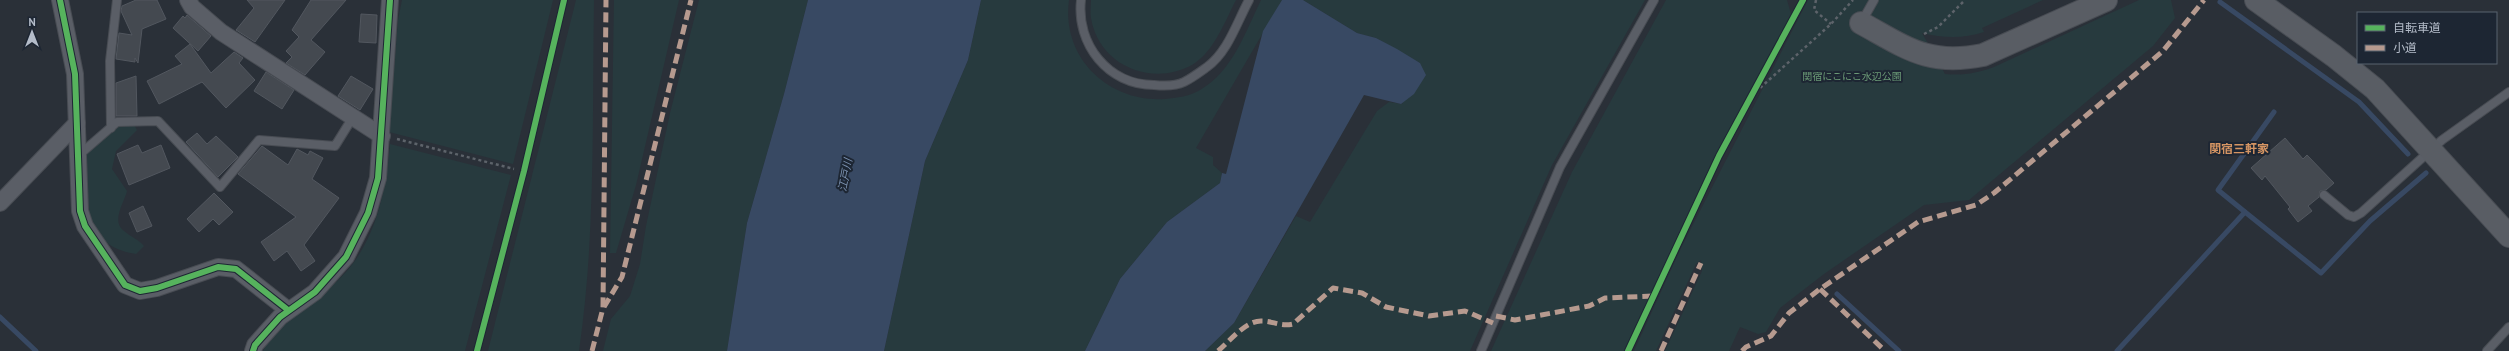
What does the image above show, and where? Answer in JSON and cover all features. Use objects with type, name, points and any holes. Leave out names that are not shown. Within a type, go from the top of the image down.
[{"type":"street","points":[[60,0],[76,74],[80,211],[85,226],[125,285],[140,291],[157,288],[218,267],[236,269],[288,310]]},
{"type":"street","points":[[188,0],[192,7],[221,32],[353,117],[387,137]]},
{"type":"street","points":[[253,351],[255,345],[280,316],[314,292],[346,257],[368,213],[378,178],[387,137],[390,0]]},
{"type":"street","points":[[1860,23],[1924,56],[1967,58],[1983,55],[2106,0]]},
{"type":"street","points":[[2256,0],[2334,56],[2375,89],[2509,236]]},
{"type":"street","points":[[0,203],[77,124]]},
{"type":"lane","points":[[111,128],[110,61],[117,0]]},
{"type":"lane","points":[[1081,0],[1079,15],[1083,33],[1091,51],[1106,68],[1122,79],[1143,85],[1165,86],[1184,82],[1209,66],[1224,48],[1249,0]]},
{"type":"lane","points":[[1481,351],[1560,167],[1654,0]]},
{"type":"lane","points":[[1860,23],[1874,0]]},
{"type":"lane","points":[[2324,196],[2348,215],[2354,217],[2362,213],[2432,151],[2442,140],[2509,92]]},
{"type":"lane","points":[[78,155],[117,122],[158,121],[220,187],[259,140],[335,146],[353,117]]},
{"type":"lane","points":[[2487,351],[2509,327]]},
{"type":"path","points":[[1816,0],[1814,10],[1831,24]]},
{"type":"path","points":[[1760,77],[1755,86],[1760,88],[1831,24],[1853,0]]},
{"type":"path","points":[[1922,35],[1938,27],[1964,0]]},
{"type":"path","points":[[387,137],[514,169]]},
{"type":"green space","points":[[402,0],[553,0],[513,164],[389,132],[398,20]]},
{"type":"green space","points":[[576,0],[594,0],[591,220],[579,351],[488,351]]},
{"type":"green space","points":[[614,0],[679,0],[636,185],[616,253],[610,253]]},
{"type":"green space","points":[[699,0],[808,0],[784,94],[747,223],[727,351],[603,351],[611,319],[630,296],[640,264],[646,226],[670,113]]},
{"type":"green space","points":[[981,0],[1069,0],[1069,21],[1073,40],[1081,58],[1093,73],[1108,85],[1125,93],[1144,98],[1165,99],[1192,94],[1211,82],[1221,73],[1237,50],[1261,0],[1282,0],[1196,148],[1213,157],[1213,165],[1222,173],[1220,183],[1167,222],[1120,279],[1085,351],[884,351],[925,161],[968,60]]},
{"type":"green space","points":[[1091,0],[1236,0],[1218,36],[1200,59],[1192,65],[1177,71],[1160,74],[1130,68],[1116,60],[1105,49],[1096,35],[1091,18]]},
{"type":"green space","points":[[1303,0],[1645,0],[1552,165],[1470,351],[1205,351],[1234,323],[1296,216],[1310,222],[1377,111],[1389,102],[1402,104],[1420,63],[1376,38],[1357,33]]},
{"type":"green space","points":[[1666,0],[1787,0],[1791,14],[1700,190],[1627,351],[1491,351],[1572,172]]},
{"type":"green space","name":"関宿にこにこ水辺公園","points":[[1808,0],[2043,0],[1982,28],[1984,32],[1961,37],[1938,36],[1922,33],[1945,74],[1952,75],[1970,74],[1994,67],[2139,0],[2171,0],[2175,18],[2153,46],[1969,200],[1924,205],[1824,274],[1780,308],[1766,332],[1758,334],[1740,327],[1729,351],[1665,351],[1702,271],[1701,260],[1696,264],[1656,351],[1634,351],[1681,248]]},
{"type":"green space","points":[[121,125],[134,125],[137,130],[116,151],[112,169],[127,191],[118,217],[120,227],[144,246],[136,254],[118,249],[105,241],[96,230],[90,217],[87,203],[85,154]]},
{"type":"green space","points":[[390,144],[511,175],[465,351],[263,351],[279,330],[334,284],[357,258],[365,244],[378,212],[386,178]]},
{"type":"water","name":"江戸川","points":[[808,0],[981,0],[968,60],[925,161],[884,351],[727,351],[747,223],[784,94]]},
{"type":"water","points":[[1282,0],[1303,0],[1357,33],[1376,38],[1420,63],[1426,75],[1414,94],[1401,104],[1364,95],[1234,323],[1205,351],[1085,351],[1120,279],[1167,222],[1220,183],[1222,173],[1226,174],[1263,31]]},
{"type":"building","points":[[136,0],[157,0],[166,19],[142,29],[138,63],[135,58],[135,62],[116,59],[119,33],[132,35],[121,11],[122,6]]},
{"type":"building","points":[[247,0],[285,0],[255,42],[236,30],[254,8]]},
{"type":"building","points":[[311,0],[346,0],[311,40],[325,52],[305,75],[286,63],[292,57],[286,51],[299,37],[292,30]]},
{"type":"building","points":[[361,14],[377,15],[376,43],[359,42]]},
{"type":"building","points":[[187,15],[211,36],[198,51],[173,28],[183,16],[185,18]]},
{"type":"building","points":[[190,44],[211,73],[234,52],[243,58],[239,63],[255,80],[226,108],[202,82],[159,104],[147,81],[182,64],[175,56]]},
{"type":"building","points":[[266,72],[294,90],[282,109],[254,91]]},
{"type":"building","points":[[136,76],[137,116],[116,116],[116,83]]},
{"type":"building","points":[[351,76],[373,89],[360,110],[338,96]]},
{"type":"building","points":[[197,133],[207,144],[216,136],[238,157],[218,177],[186,142]]},
{"type":"building","points":[[2285,138],[2303,159],[2307,155],[2334,183],[2326,190],[2320,191],[2319,197],[2308,206],[2312,211],[2298,222],[2288,209],[2290,207],[2265,176],[2262,180],[2251,168]]},
{"type":"building","points":[[138,145],[142,153],[161,145],[170,168],[129,185],[117,154]]},
{"type":"building","points":[[262,146],[288,165],[297,149],[308,155],[310,151],[323,158],[312,179],[339,198],[304,245],[315,261],[301,271],[287,251],[274,261],[261,242],[296,217],[238,174]]},
{"type":"building","points":[[214,193],[233,212],[219,225],[213,219],[199,232],[187,219]]},
{"type":"building","points":[[143,206],[152,226],[137,232],[129,213]]},
{"type":"waterway","points":[[2220,2],[2359,102],[2408,154]]},
{"type":"waterway","points":[[2245,212],[2218,190],[2274,112]]},
{"type":"waterway","points":[[2117,351],[2245,212],[2321,273],[2370,221],[2426,173]]},
{"type":"waterway","points":[[1837,294],[1899,351]]},
{"type":"waterway","points":[[0,317],[36,351]]},
{"type":"marked path","points":[[592,351],[603,308],[606,0]]},
{"type":"marked path","points":[[604,307],[622,277],[691,0]]},
{"type":"marked path","points":[[1742,351],[1746,347],[1771,336],[1789,313],[1820,289],[1918,222],[1976,205],[1994,193],[2163,51],[2204,0]]},
{"type":"marked path","points":[[1661,351],[1701,263]]},
{"type":"marked path","points":[[1218,351],[1238,332],[1250,324],[1262,321],[1285,325],[1293,324],[1333,288],[1362,293],[1386,307],[1429,316],[1465,311],[1493,323]]},
{"type":"marked path","points":[[1820,289],[1885,351]]},
{"type":"marked path","points":[[1496,316],[1515,320],[1589,306],[1605,298],[1653,296]]},
{"type":"cycle path","points":[[60,0],[75,74],[80,211],[85,226],[125,285],[140,291],[157,288],[218,267],[236,269],[288,310]]},
{"type":"cycle path","points":[[253,351],[255,345],[280,317],[315,292],[346,257],[368,213],[378,178],[390,0]]},
{"type":"cycle path","points":[[477,351],[524,171],[564,0]]},
{"type":"cycle path","points":[[1628,351],[1719,156],[1803,0]]},
{"type":"district","name":"関宿三軒家","points":[[2239,149]]}]
